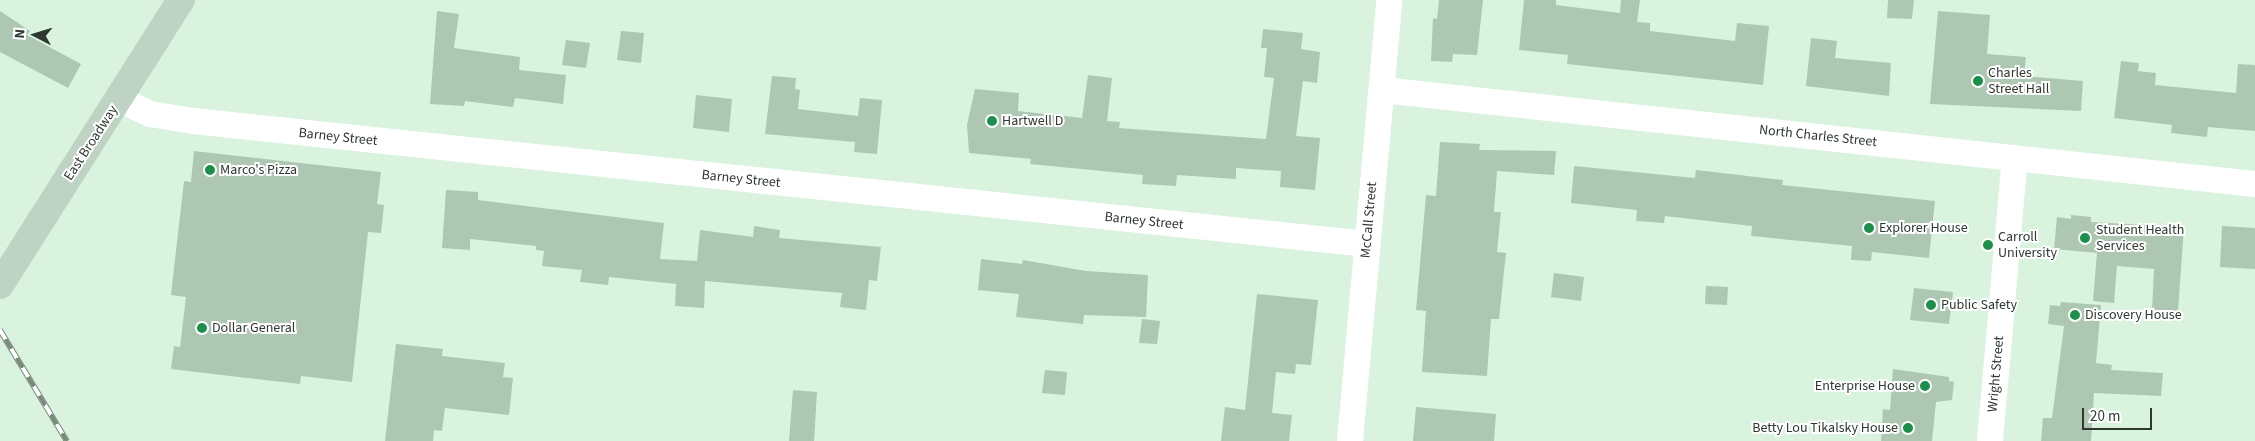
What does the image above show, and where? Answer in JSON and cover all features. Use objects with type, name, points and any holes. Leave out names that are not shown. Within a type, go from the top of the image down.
[{"type":"main road","name":"East Broadway","points":[[0,285],[182,0]]},
{"type":"street","name":"McCall Street","points":[[1350,441],[1390,0]]},
{"type":"street","name":"North Charles Street","points":[[1382,90],[2255,184]]},
{"type":"street","name":"Barney Street","points":[[119,99],[150,114],[193,121],[1367,244]]},
{"type":"street","name":"Wright Street","points":[[1990,441],[2015,158]]},
{"type":"building","points":[[1439,0],[1483,0],[1477,55],[1453,54],[1452,62],[1431,61],[1433,18],[1437,19]]},
{"type":"building","points":[[1524,0],[1556,0],[1556,5],[1620,13],[1621,0],[1640,0],[1637,22],[1650,23],[1650,31],[1735,41],[1737,23],[1769,26],[1763,85],[1567,64],[1568,55],[1519,50]]},
{"type":"building","points":[[1888,0],[1914,0],[1912,19],[1887,18]]},
{"type":"building","points":[[0,11],[30,31],[27,35],[81,64],[68,88],[0,52]]},
{"type":"building","points":[[437,11],[459,14],[454,48],[520,57],[519,70],[566,75],[563,104],[515,98],[513,107],[465,101],[464,106],[430,104]]},
{"type":"building","name":"Charles Street Hall","points":[[1938,11],[1990,15],[1987,54],[2026,57],[2024,76],[2083,81],[2081,111],[1930,104]]},
{"type":"building","points":[[1263,29],[1303,33],[1301,49],[1320,52],[1317,83],[1303,81],[1296,136],[1320,138],[1315,190],[1280,187],[1281,171],[1236,168],[1236,179],[1177,175],[1176,186],[1142,184],[1143,175],[1030,164],[1031,159],[969,153],[967,125],[975,89],[1019,93],[1018,111],[1082,118],[1088,75],[1112,78],[1107,121],[1120,122],[1119,128],[1266,139],[1274,78],[1264,77],[1267,48],[1261,48]]},
{"type":"building","points":[[621,31],[644,33],[641,63],[617,60]]},
{"type":"building","points":[[1811,38],[1837,41],[1835,58],[1891,63],[1889,96],[1806,86]]},
{"type":"building","points":[[566,40],[590,43],[586,68],[562,65]]},
{"type":"building","points":[[2121,61],[2139,63],[2138,71],[2156,73],[2155,85],[2236,93],[2238,64],[2255,65],[2255,131],[2208,127],[2207,137],[2171,133],[2172,125],[2114,118]]},
{"type":"building","points":[[772,76],[796,78],[795,89],[800,90],[798,109],[858,116],[860,98],[882,100],[877,154],[854,152],[855,142],[765,134]]},
{"type":"building","points":[[696,95],[732,99],[729,132],[693,128]]},
{"type":"building","points":[[1440,142],[1480,144],[1479,150],[1556,151],[1554,175],[1497,171],[1494,212],[1501,212],[1497,252],[1506,253],[1499,319],[1491,319],[1487,376],[1422,372],[1426,311],[1416,310],[1426,195],[1436,196]]},
{"type":"building","points":[[194,151],[381,172],[377,204],[384,205],[381,233],[368,232],[352,382],[301,376],[300,384],[171,369],[174,346],[180,347],[186,297],[171,295],[184,181],[191,182]]},
{"type":"building","points":[[1574,166],[1695,178],[1696,170],[1783,180],[1782,185],[1935,201],[1929,258],[1872,252],[1871,261],[1851,260],[1852,246],[1751,236],[1752,226],[1665,216],[1664,223],[1636,221],[1637,210],[1571,203]]},
{"type":"building","points":[[446,190],[478,192],[478,200],[664,223],[660,259],[697,261],[700,230],[753,237],[754,226],[780,230],[779,238],[881,247],[877,281],[869,280],[866,310],[840,307],[842,293],[705,281],[704,308],[675,306],[676,284],[609,277],[608,285],[580,282],[582,270],[542,266],[544,251],[536,250],[536,246],[470,239],[470,250],[442,248]]},
{"type":"building","points":[[2071,215],[2091,217],[2091,222],[2184,227],[2178,311],[2152,310],[2154,269],[2117,266],[2114,303],[2093,301],[2097,253],[2054,249],[2057,217],[2071,219]]},
{"type":"building","points":[[2222,226],[2255,228],[2255,269],[2220,267]]},
{"type":"building","points":[[981,259],[1022,264],[1023,260],[1086,271],[1148,275],[1146,317],[1084,315],[1083,324],[1016,317],[1019,294],[978,290]]},
{"type":"building","points":[[1554,273],[1584,277],[1581,301],[1551,297]]},
{"type":"building","points":[[1706,286],[1728,287],[1727,305],[1705,304]]},
{"type":"building","name":"Public Safety","points":[[1914,288],[1953,292],[1949,324],[1910,320]]},
{"type":"building","points":[[1257,294],[1318,300],[1311,365],[1296,364],[1295,374],[1276,372],[1272,413],[1292,415],[1289,441],[1221,441],[1225,407],[1245,410]]},
{"type":"building","points":[[2061,302],[2101,305],[2096,363],[2112,365],[2111,370],[2163,373],[2161,396],[2094,393],[2091,441],[2041,441],[2043,418],[2052,418],[2064,326],[2048,324],[2050,305],[2060,306]]},
{"type":"building","points":[[1142,319],[1160,321],[1157,344],[1139,343]]},
{"type":"building","points":[[396,344],[443,349],[442,356],[505,363],[503,377],[513,378],[509,415],[445,408],[442,431],[434,430],[433,441],[385,441]]},
{"type":"building","points":[[1893,369],[1949,377],[1949,381],[1954,382],[1952,400],[1936,402],[1932,441],[1881,441],[1883,409],[1890,410]]},
{"type":"building","points":[[1045,370],[1067,372],[1065,395],[1042,393]]},
{"type":"building","points":[[793,390],[817,392],[814,441],[789,441]]},
{"type":"building","points":[[1416,407],[1496,414],[1494,441],[1413,441]]},
{"type":"railway","points":[[0,330],[67,441]]},
{"type":"place","name":"Charles Street Hall","points":[[1978,81]]},
{"type":"place","name":"Hartwell D","points":[[992,121]]},
{"type":"place","name":"Marco's Pizza","points":[[210,170]]},
{"type":"place","name":"Explorer House","points":[[1869,228]]},
{"type":"place","name":"Student Health Services","points":[[2085,238]]},
{"type":"place","name":"Carroll University","points":[[1988,245]]},
{"type":"place","name":"Public Safety","points":[[1931,305]]},
{"type":"place","name":"Discovery House","points":[[2075,315]]},
{"type":"place","name":"Dollar General","points":[[202,328]]},
{"type":"place","name":"Enterprise House","points":[[1925,386]]},
{"type":"place","name":"Betty Lou Tikalsky House","points":[[1908,428]]}]
